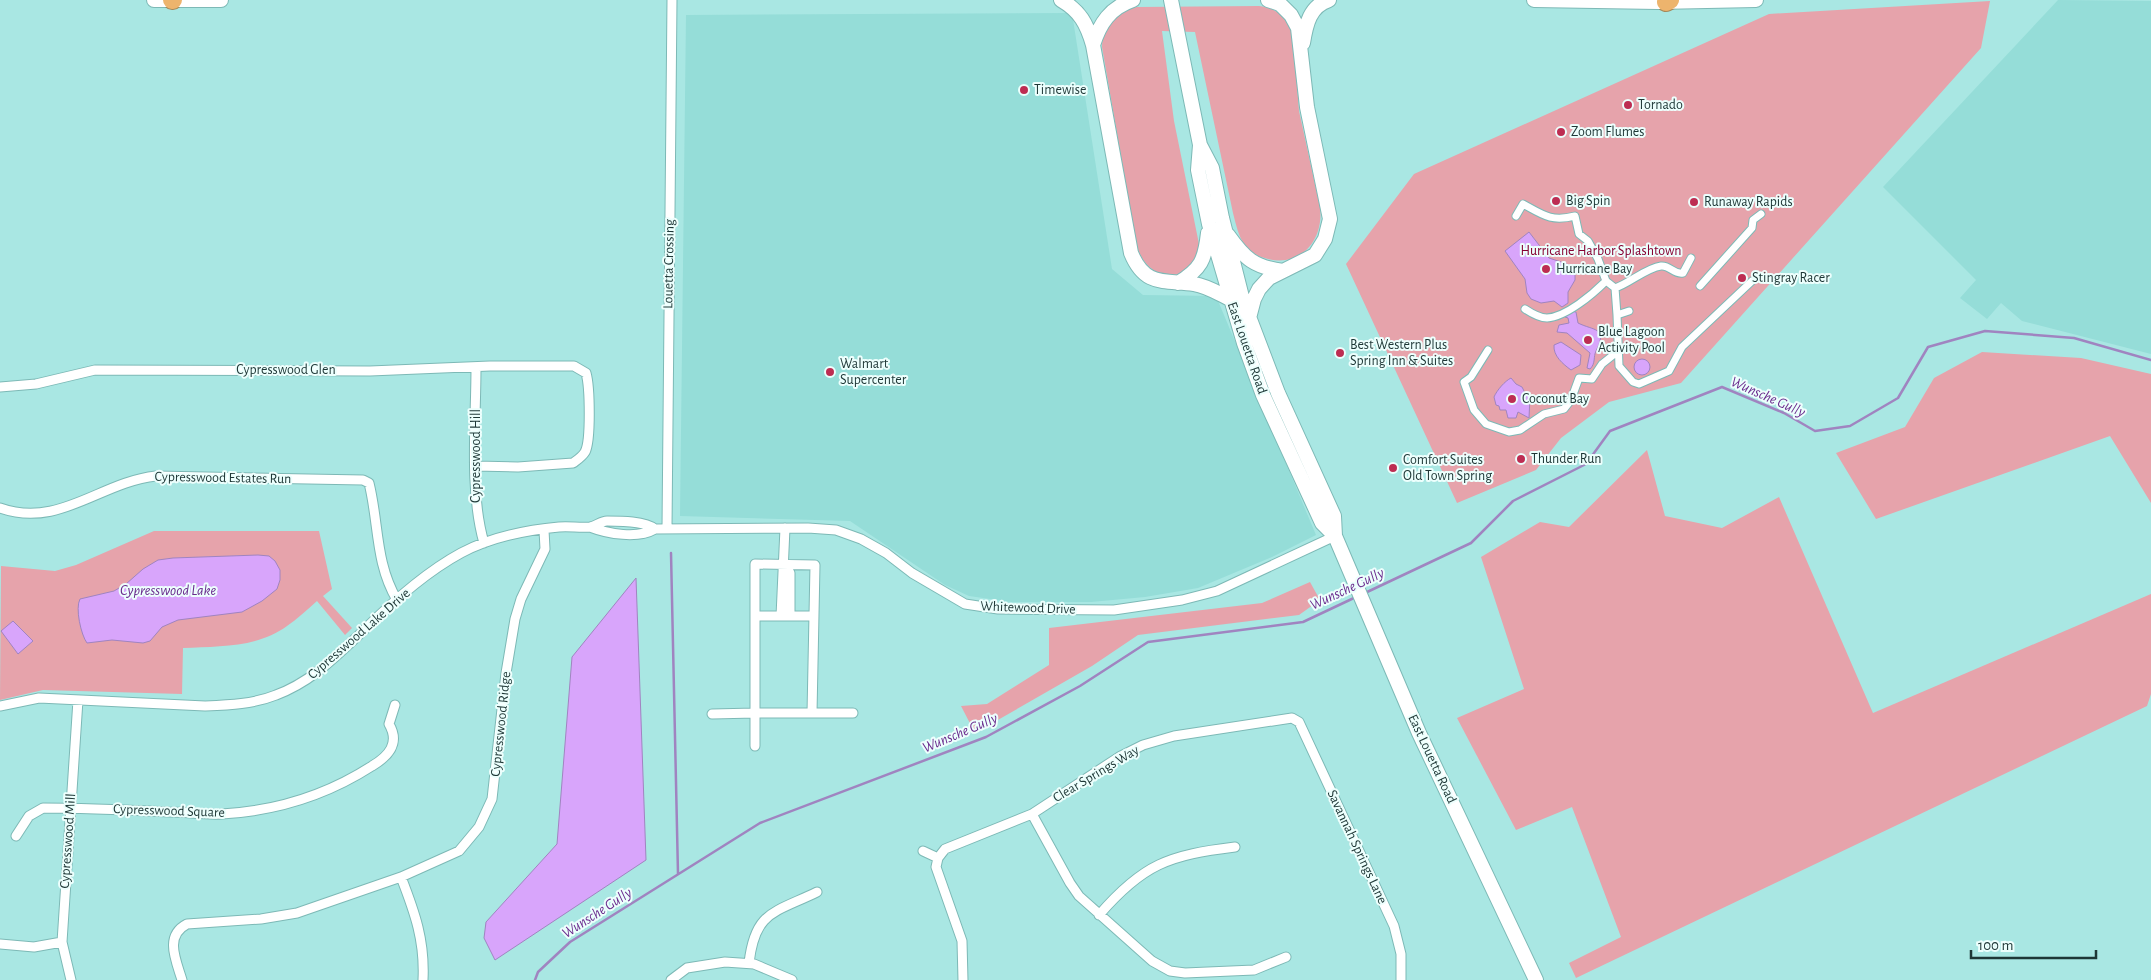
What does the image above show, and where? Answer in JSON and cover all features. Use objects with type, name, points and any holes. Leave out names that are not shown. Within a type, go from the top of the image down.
[{"type":"main road","points":[[154,0],[221,0]]},
{"type":"main road","points":[[1061,0],[1072,6],[1082,16],[1093,45],[1131,253],[1136,265],[1144,275],[1162,282],[1207,287],[1230,299]]},
{"type":"main road","points":[[1093,45],[1099,26],[1109,13],[1133,0]]},
{"type":"main road","name":"East Louetta Road","points":[[1172,0],[1200,145],[1212,168],[1224,229],[1249,318],[1273,382],[1334,516],[1335,536]]},
{"type":"main road","points":[[1249,318],[1259,289],[1269,278],[1315,255],[1325,239],[1330,219],[1308,107],[1298,28],[1292,15],[1280,4],[1268,0]]},
{"type":"main road","points":[[1302,48],[1306,25],[1312,11],[1321,3],[1329,0]]},
{"type":"main road","points":[[1534,0],[1756,0]]},
{"type":"main road","name":"East Louetta Road","points":[[1200,145],[1198,170],[1209,224],[1230,299],[1255,372],[1322,523],[1335,536],[1347,561],[1419,733],[1536,980]]},
{"type":"main road","points":[[1178,283],[1200,266],[1206,254],[1209,224]]},
{"type":"main road","points":[[1224,229],[1241,254],[1252,262],[1268,269],[1283,271]]},
{"type":"main road","points":[[1255,372],[1273,382]]},
{"type":"street","name":"Louetta Crossing","points":[[667,528],[672,0]]},
{"type":"street","points":[[1516,216],[1523,204],[1543,215],[1561,220],[1575,216],[1577,218],[1578,230],[1598,258],[1606,281],[1615,288],[1619,366],[1633,382],[1645,382],[1669,371],[1682,347],[1752,281]]},
{"type":"street","points":[[1700,286],[1752,228],[1753,220],[1761,214]]},
{"type":"street","points":[[1615,288],[1659,267],[1669,267],[1675,272],[1683,273],[1691,258]]},
{"type":"street","points":[[1525,309],[1538,316],[1548,318],[1592,296],[1606,281]]},
{"type":"street","points":[[1617,314],[1629,311]]},
{"type":"street","points":[[1488,350],[1471,377],[1464,382],[1474,410],[1486,424],[1495,429],[1509,432],[1520,430],[1544,414],[1564,409],[1571,400],[1579,378],[1592,379],[1602,364],[1617,352]]},
{"type":"street","name":"Cypresswood Glen","points":[[0,387],[36,384],[95,370],[370,371],[490,366],[574,366],[586,374],[589,383],[588,442],[585,453],[573,463],[518,467],[476,466]]},
{"type":"street","name":"Cypresswood Hill","points":[[476,368],[478,521],[484,543]]},
{"type":"street","name":"Cypresswood Estates Run","points":[[0,508],[16,513],[49,513],[79,504],[122,483],[156,476],[363,480],[369,482],[378,552],[383,570],[397,600]]},
{"type":"street","name":"Cypresswood Lake Drive","points":[[0,706],[39,698],[205,706],[233,704],[268,698],[298,686],[318,673],[397,600],[434,569],[462,552],[484,543],[544,530],[560,527],[590,527],[606,521],[649,524],[655,528],[667,528]]},
{"type":"street","points":[[621,533],[622,523]]},
{"type":"street","name":"Cypresswood Lake Drive","points":[[590,527],[606,533],[648,533],[655,528]]},
{"type":"street","name":"Whitewood Drive","points":[[667,528],[836,530],[861,539],[965,604],[998,609],[1114,610],[1182,600],[1224,587],[1335,536]]},
{"type":"street","points":[[785,528],[782,574],[785,616]]},
{"type":"street","name":"Cypresswood Ridge","points":[[182,980],[172,938],[179,928],[187,924],[261,919],[298,913],[402,877],[459,851],[479,828],[492,799],[506,673],[515,619],[521,599],[545,550],[544,530]]},
{"type":"street","points":[[755,746],[755,564],[815,565],[810,616],[812,713]]},
{"type":"street","points":[[755,616],[810,616]]},
{"type":"street","name":"Cypresswood Mill","points":[[71,980],[62,942],[78,700]]},
{"type":"street","name":"Cypresswood Square","points":[[16,836],[29,816],[43,808],[221,814],[266,808],[313,797],[359,775],[384,759],[391,752],[394,732],[389,724],[395,705]]},
{"type":"street","points":[[712,714],[853,713]]},
{"type":"street","name":"Clear Springs Way","points":[[938,858],[948,847],[1032,814],[1119,757],[1158,740],[1296,719]]},
{"type":"street","name":"Savannah Springs Lane","points":[[1296,719],[1394,926],[1401,954],[1400,980]]},
{"type":"street","points":[[1032,814],[1074,890],[1099,915],[1158,966],[1178,973],[1254,970],[1286,957]]},
{"type":"street","points":[[1099,915],[1131,882],[1158,864],[1190,853],[1235,847]]},
{"type":"street","points":[[923,851],[938,858],[937,872],[962,941],[963,980]]},
{"type":"street","points":[[402,877],[419,923],[424,961],[423,980]]},
{"type":"street","points":[[749,963],[752,940],[758,926],[768,916],[817,892]]},
{"type":"street","points":[[0,944],[34,947],[62,942]]},
{"type":"street","points":[[671,980],[687,968],[725,962],[749,963],[792,980]]},
{"type":"shaded area","points":[[2058,0],[2151,1],[2151,354],[2022,321],[2001,303],[1987,319],[1960,298],[1976,280],[1883,187]]},
{"type":"shaded area","points":[[1072,13],[1112,269],[1143,295],[1216,296],[1316,535],[1272,557],[1198,588],[1145,597],[1091,602],[1011,602],[969,596],[945,585],[850,521],[680,516],[686,15]]},
{"type":"green space","name":"Hurricane Harbor Splashtown","points":[[1990,1],[1981,48],[1681,383],[1609,402],[1561,438],[1536,470],[1457,503],[1346,264],[1414,174],[1769,14]]},
{"type":"green space","points":[[1259,6],[1271,9],[1280,15],[1288,24],[1293,35],[1299,111],[1320,207],[1318,230],[1308,248],[1291,259],[1280,260],[1258,256],[1245,245],[1239,234],[1233,213],[1195,32],[1162,31],[1174,121],[1199,244],[1195,258],[1188,268],[1180,274],[1169,275],[1159,273],[1149,267],[1141,257],[1136,243],[1102,47],[1107,25],[1116,15],[1137,7]]},
{"type":"green space","points":[[1982,352],[2081,358],[2151,374],[2151,503],[2110,436],[1876,519],[1836,453],[1905,427],[1934,378]]},
{"type":"green space","points":[[1647,450],[1665,516],[1722,528],[1779,497],[1873,713],[2151,594],[2151,694],[2147,706],[1576,978],[1569,963],[1621,937],[1572,807],[1516,830],[1457,718],[1524,689],[1481,557],[1540,522],[1569,527]]},
{"type":"green space","points":[[154,531],[319,531],[332,589],[323,596],[352,628],[345,635],[317,601],[287,626],[263,638],[223,646],[183,648],[182,694],[43,690],[0,700],[1,566],[55,571],[76,565]]},
{"type":"green space","points":[[1310,582],[1320,600],[1299,615],[1138,635],[1092,666],[975,733],[961,706],[987,704],[1049,665],[1049,628],[1262,603]]},
{"type":"water","name":"Hurricane Bay","points":[[1529,232],[1549,258],[1567,264],[1575,271],[1575,280],[1568,292],[1568,303],[1562,307],[1554,301],[1541,303],[1531,299],[1527,293],[1525,279],[1505,251]]},
{"type":"water","name":"Blue Lagoon Activity Pool","points":[[1572,311],[1576,312],[1578,323],[1598,331],[1600,334],[1593,364],[1590,369],[1587,368],[1590,353],[1567,333],[1557,332],[1559,325],[1569,323],[1568,318],[1565,317]]},
{"type":"water","points":[[1561,342],[1581,355],[1580,365],[1571,370],[1559,359],[1555,353],[1554,345]]},
{"type":"water","points":[[1642,359],[1648,361],[1650,367],[1648,373],[1642,375],[1636,373],[1634,367],[1636,361]]},
{"type":"water","name":"Coconut Bay","points":[[1511,378],[1522,387],[1526,395],[1530,396],[1529,418],[1518,412],[1516,418],[1508,418],[1506,410],[1500,410],[1499,406],[1496,405],[1495,394]]},
{"type":"water","name":"Cypresswood Lake","points":[[269,556],[275,561],[280,570],[280,580],[277,589],[262,601],[242,612],[178,620],[162,627],[150,641],[143,643],[112,640],[87,643],[85,639],[78,615],[80,599],[114,591],[158,560]]},
{"type":"water","points":[[636,578],[646,860],[495,960],[484,938],[486,922],[557,844],[572,657]]},
{"type":"water","points":[[13,621],[33,641],[18,654],[1,631]]},
{"type":"waterway","name":"Wunsche Gully","points":[[1365,593],[1471,543],[1513,501],[1586,464],[1610,431],[1722,387],[1784,413],[1815,431],[1850,426],[1898,398],[1928,347],[1985,331],[2074,338],[2151,360]]},
{"type":"waterway","points":[[671,553],[678,874]]},
{"type":"waterway","name":"Wunsche Gully","points":[[535,980],[538,972],[570,942],[760,823],[986,737],[1080,686],[1148,642],[1303,622],[1356,597]]},
{"type":"place","name":"Timewise","points":[[1024,90]]},
{"type":"place","name":"Tornado","points":[[1628,105]]},
{"type":"place","name":"Zoom Flumes","points":[[1561,132]]},
{"type":"place","name":"Big Spin","points":[[1556,201]]},
{"type":"place","name":"Runaway Rapids","points":[[1694,202]]},
{"type":"place","name":"Hurricane Bay","points":[[1546,269]]},
{"type":"place","name":"Stingray Racer","points":[[1742,278]]},
{"type":"place","name":"Blue Lagoon Activity Pool","points":[[1588,340]]},
{"type":"place","name":"Best Western Plus Spring Inn & Suites","points":[[1340,353]]},
{"type":"place","name":"Walmart Supercenter","points":[[830,372]]},
{"type":"place","name":"Coconut Bay","points":[[1512,399]]},
{"type":"place","name":"Thunder Run","points":[[1521,459]]},
{"type":"place","name":"Comfort Suites Old Town Spring","points":[[1393,468]]}]
